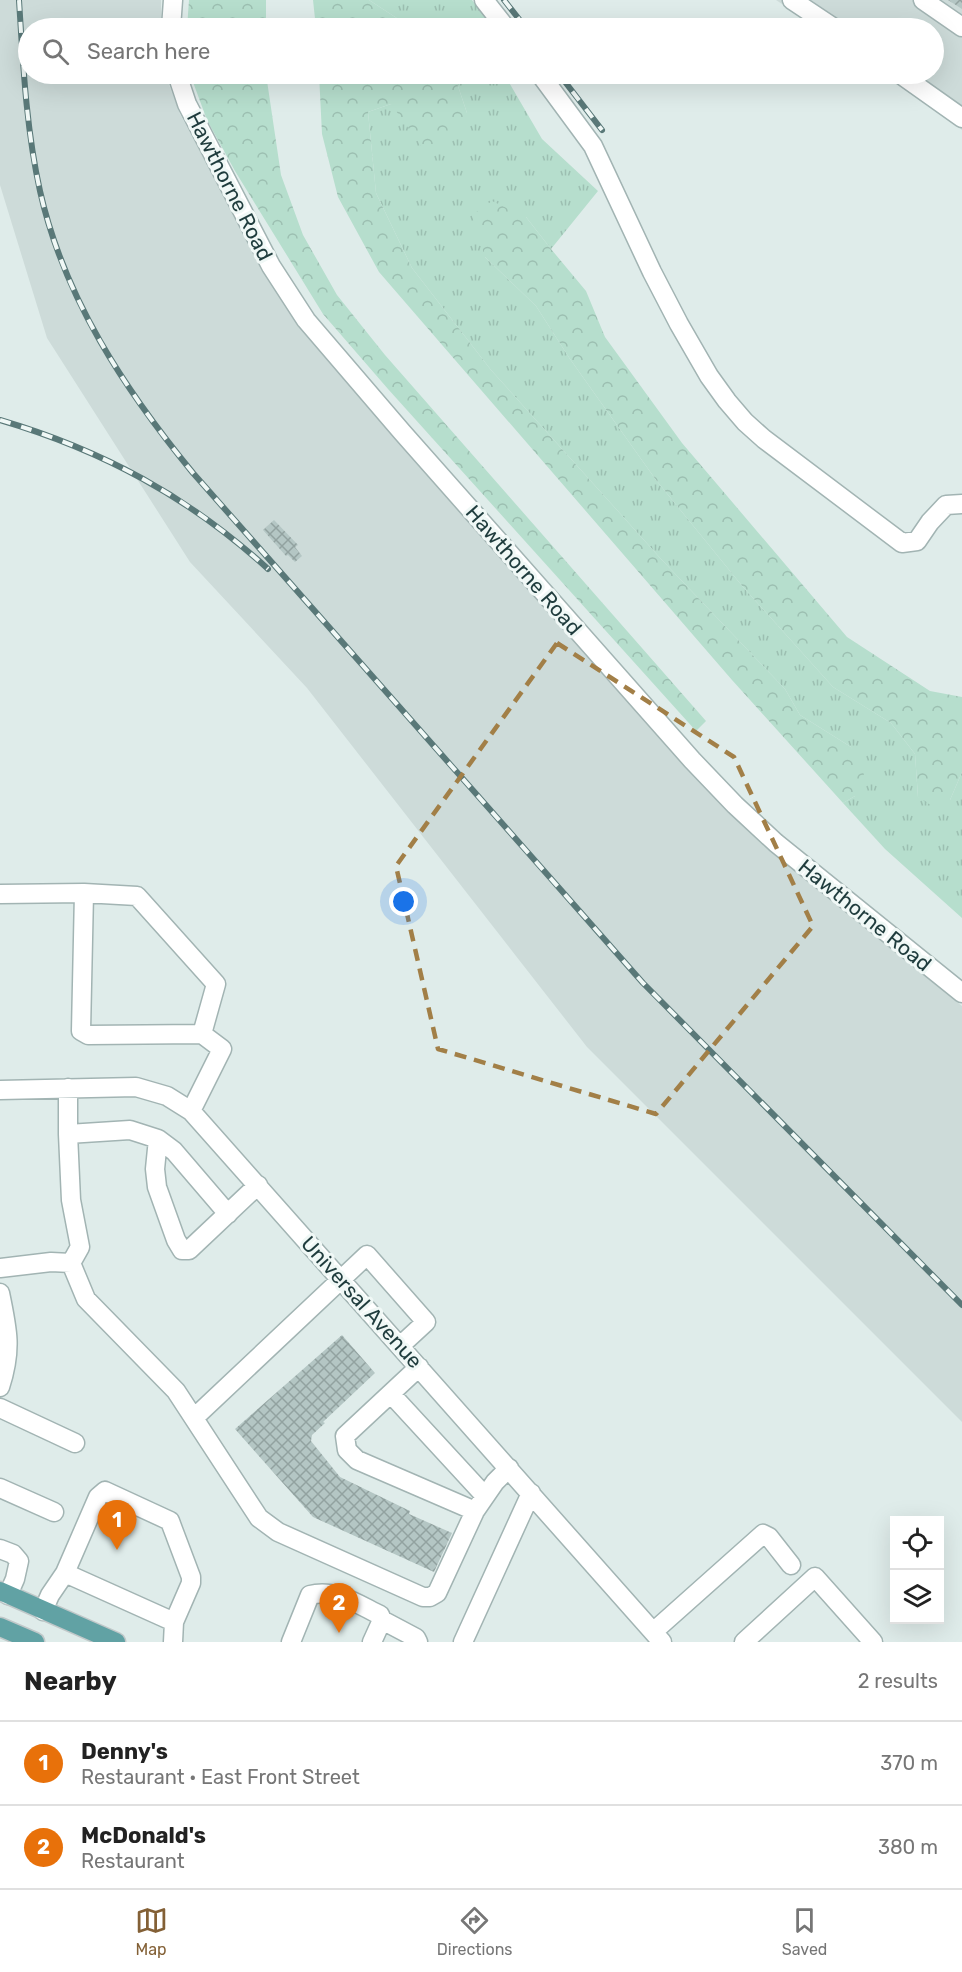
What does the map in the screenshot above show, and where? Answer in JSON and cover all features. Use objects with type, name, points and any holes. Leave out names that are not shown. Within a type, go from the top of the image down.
[{"type":"main road","points":[[4,1593],[116,1642]]},
{"type":"main road","points":[[0,1627],[35,1642]]},
{"type":"street","points":[[172,18],[173,0]]},
{"type":"street","points":[[484,0],[498,18]]},
{"type":"street","points":[[792,0],[819,18]]},
{"type":"street","points":[[923,0],[962,27]]},
{"type":"street","name":"Hawthorne Road","points":[[180,84],[187,105],[271,266],[306,320],[692,760],[735,805],[776,843],[962,993]]},
{"type":"street","points":[[547,84],[593,146],[652,272],[692,349],[727,402],[745,422],[902,543],[917,541],[946,505],[962,504]]},
{"type":"street","points":[[914,84],[962,118]]},
{"type":"street","points":[[84,893],[81,1031],[88,1035],[202,1034],[222,1049],[191,1111]]},
{"type":"street","points":[[0,894],[84,893],[137,896],[216,984],[202,1034]]},
{"type":"street","name":"Universal Avenue","points":[[0,1090],[136,1088],[167,1096],[191,1111],[658,1637]]},
{"type":"street","points":[[68,1089],[71,1200],[80,1247],[71,1263]]},
{"type":"street","points":[[68,1134],[130,1130],[158,1139],[174,1151],[228,1214]]},
{"type":"street","points":[[158,1139],[155,1168],[157,1187],[176,1240],[182,1250],[189,1250],[258,1185]]},
{"type":"street","points":[[194,1418],[367,1255],[426,1322],[400,1346]]},
{"type":"street","points":[[0,1268],[51,1262],[71,1263]]},
{"type":"street","points":[[71,1263],[86,1299],[176,1391],[259,1518],[278,1533],[423,1597],[430,1597],[437,1593],[480,1504],[508,1468]]},
{"type":"street","points":[[0,1293],[9,1334],[8,1363],[0,1387]]},
{"type":"street","points":[[419,1367],[345,1436],[347,1450],[357,1460],[480,1504]]},
{"type":"street","points":[[391,1394],[480,1504]]},
{"type":"street","points":[[0,1408],[75,1443]]},
{"type":"street","points":[[0,1488],[54,1512]]},
{"type":"street","points":[[43,1611],[50,1595],[65,1573],[98,1497],[105,1491],[170,1521],[191,1577],[190,1587],[174,1622],[173,1642]]},
{"type":"street","points":[[463,1642],[531,1494]]},
{"type":"street","points":[[658,1637],[764,1534],[769,1537],[791,1565]]},
{"type":"street","points":[[0,1549],[13,1554],[19,1561],[15,1579],[4,1593]]},
{"type":"street","points":[[65,1573],[174,1622]]},
{"type":"street","points":[[744,1642],[815,1577],[873,1642]]},
{"type":"street","points":[[291,1642],[310,1595],[318,1593],[338,1595],[381,1615],[382,1620],[372,1642]]},
{"type":"street","points":[[382,1620],[416,1638],[418,1642]]},
{"type":"highlighted area","points":[[557,643],[734,757],[813,926],[656,1114],[438,1049],[396,866]]},
{"type":"shaded area","points":[[0,0],[161,0],[161,18],[18,18],[18,84],[169,84],[180,114],[263,269],[324,354],[731,815],[962,1006],[962,1422],[587,1047],[307,688],[190,562],[47,338],[0,185]]},
{"type":"shaded area","points":[[776,0],[962,0],[962,130],[898,84],[944,84],[944,18],[803,18]]},
{"type":"green space","points":[[189,0],[266,0],[266,18],[188,18]]},
{"type":"green space","points":[[313,0],[369,0],[397,18],[315,18]]},
{"type":"green space","points":[[369,0],[472,0],[486,18],[397,18]]},
{"type":"green space","points":[[194,84],[267,84],[281,175],[303,235],[337,295],[385,355],[706,721],[696,731],[323,314],[235,171],[207,120]]},
{"type":"green space","points":[[320,84],[457,84],[467,113],[449,146],[427,154],[391,104],[368,112],[376,193],[412,268],[491,370],[661,559],[785,689],[800,715],[851,747],[864,774],[855,796],[843,803],[732,680],[379,272],[338,197],[322,134]]},
{"type":"green space","points":[[457,84],[510,84],[542,139],[598,191],[551,249],[526,217],[485,257],[536,306],[570,359],[656,480],[743,587],[833,687],[891,723],[915,754],[918,797],[950,800],[962,772],[962,918],[885,849],[843,803],[855,796],[851,747],[800,715],[785,689],[661,559],[491,370],[412,268],[376,193],[368,112],[391,104],[467,113]]},
{"type":"green space","points":[[492,201],[526,217],[586,291],[605,337],[682,443],[847,637],[930,691],[962,697],[962,772],[950,800],[937,809],[918,797],[915,754],[891,723],[833,687],[743,587],[656,480],[570,359],[536,306],[485,257],[472,215]]},
{"type":"building","points":[[948,0],[962,0],[962,9]]},
{"type":"building","points":[[274,520],[298,545],[295,547],[302,556],[295,562],[288,555],[286,556],[263,530]]},
{"type":"building","points":[[342,1335],[375,1373],[323,1422],[325,1423],[312,1435],[311,1441],[340,1477],[410,1511],[409,1514],[452,1533],[434,1572],[313,1517],[235,1429]]},
{"type":"railway","points":[[19,0],[20,18]]},
{"type":"railway","points":[[504,0],[518,18]]},
{"type":"railway","points":[[25,84],[31,143],[40,191],[64,269],[100,341],[121,376],[168,441],[193,473],[643,983],[962,1305]]},
{"type":"railway","points":[[567,84],[602,130]]},
{"type":"railway","points":[[0,420],[74,446],[143,479],[207,520],[268,569]]},
{"type":"place","name":"Denny's","points":[[117,1550]]},
{"type":"place","name":"McDonald's","points":[[339,1633]]}]
